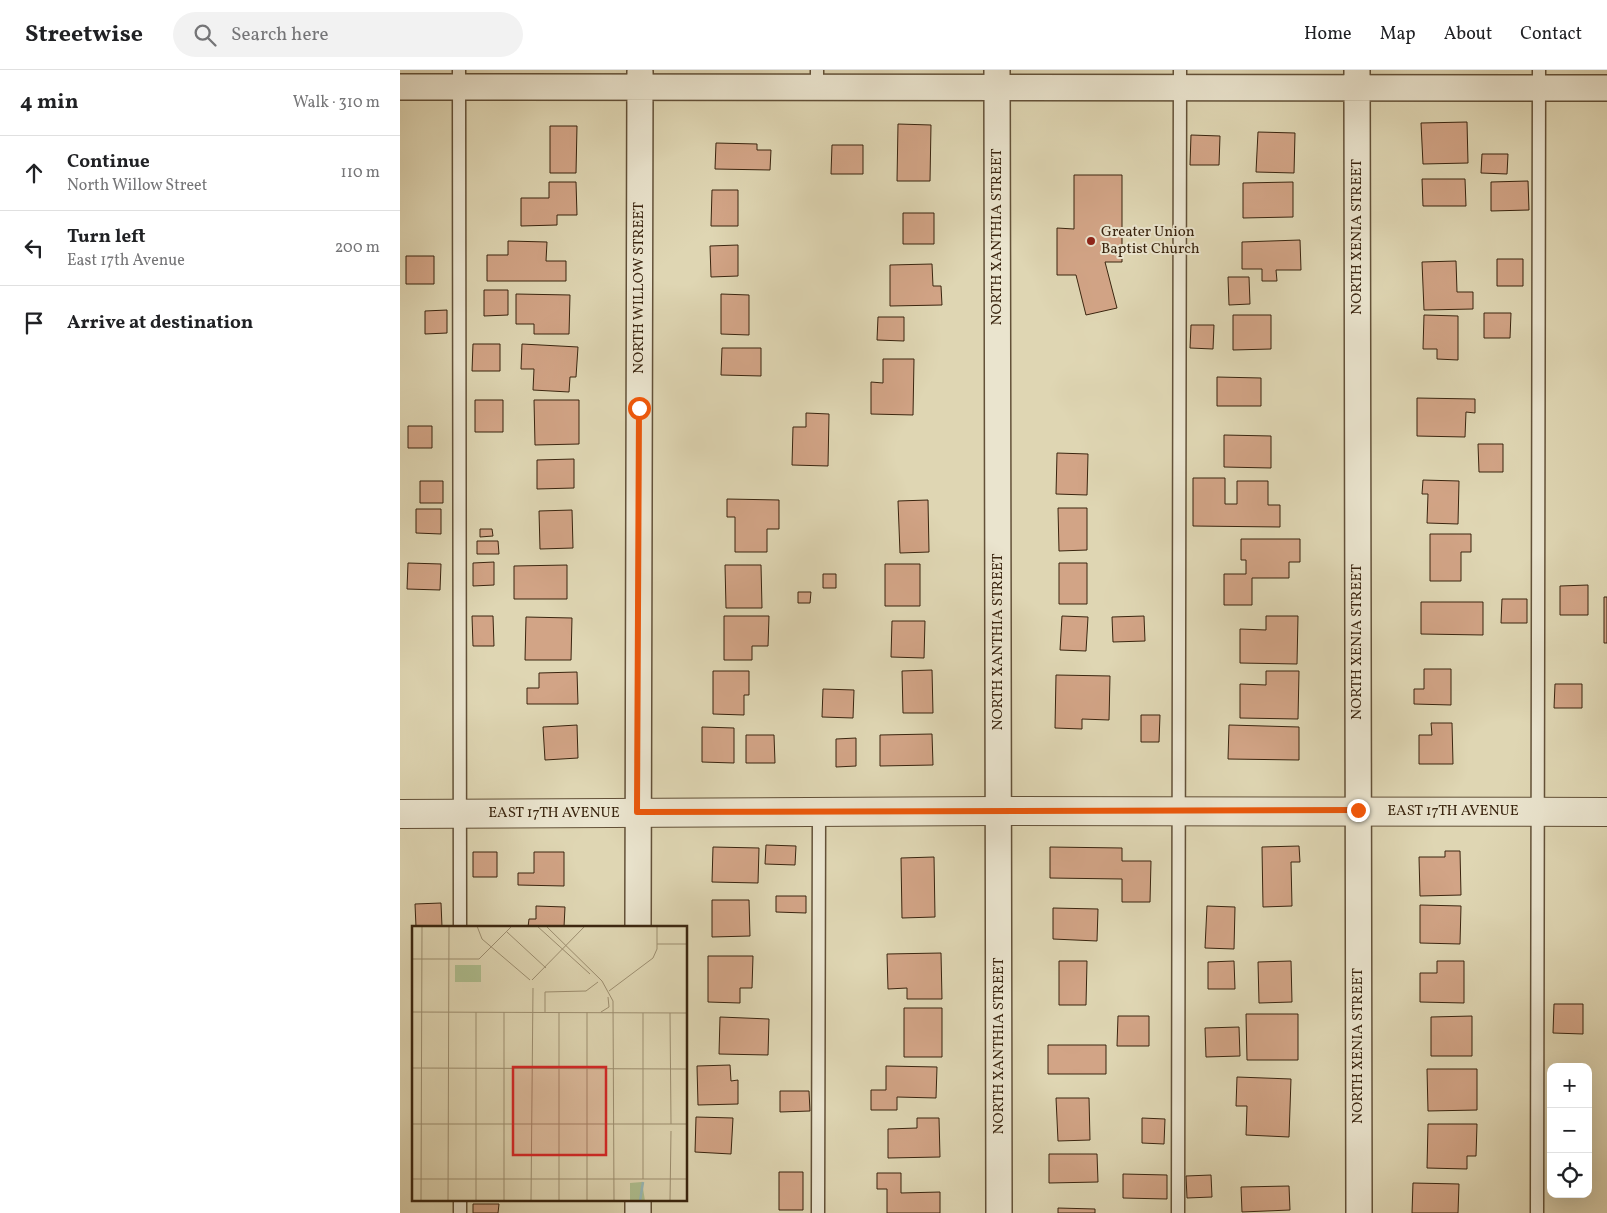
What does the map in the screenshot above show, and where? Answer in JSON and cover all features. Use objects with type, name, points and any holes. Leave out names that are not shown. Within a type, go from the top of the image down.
[{"type":"street","points":[[400,87],[459,79],[1539,79],[1607,88]]},
{"type":"street","name":"NORTH WILLOW STREET","points":[[638,926],[640,79]]},
{"type":"street","name":"NORTH XANTHIA STREET","points":[[997,79],[999,1213]]},
{"type":"street","name":"NORTH XENIA STREET","points":[[1357,79],[1359,1213]]},
{"type":"street","name":"EAST 17TH AVENUE","points":[[400,814],[1358,810],[1607,812]]},
{"type":"street","points":[[638,1200],[638,1213]]},
{"type":"lane","points":[[459,79],[460,926]]},
{"type":"lane","points":[[1178,1213],[1180,79]]},
{"type":"lane","points":[[1537,1213],[1539,79]]},
{"type":"lane","points":[[818,1213],[819,812]]},
{"type":"lane","points":[[460,1200],[460,1213]]},
{"type":"building","points":[[1467,122],[1468,163],[1423,164],[1421,123]]},
{"type":"building","points":[[898,124],[931,125],[930,181],[897,181]]},
{"type":"building","points":[[550,126],[577,126],[576,173],[550,173]]},
{"type":"building","points":[[1258,132],[1295,133],[1294,173],[1256,172]]},
{"type":"building","points":[[1191,135],[1220,136],[1219,165],[1190,165]]},
{"type":"building","points":[[716,143],[757,144],[757,150],[771,150],[770,170],[715,169]]},
{"type":"building","points":[[832,145],[863,145],[863,174],[831,174]]},
{"type":"building","points":[[1482,154],[1508,154],[1507,174],[1481,173]]},
{"type":"building","points":[[1074,175],[1122,175],[1122,262],[1105,262],[1117,308],[1086,315],[1076,275],[1057,275],[1057,228],[1074,229]]},
{"type":"building","points":[[1422,179],[1465,179],[1466,206],[1423,206]]},
{"type":"building","points":[[1528,181],[1529,210],[1491,211],[1491,182]]},
{"type":"building","points":[[549,182],[576,182],[577,215],[557,215],[557,225],[521,226],[521,198],[549,198]]},
{"type":"building","points":[[1293,182],[1293,217],[1243,218],[1243,183]]},
{"type":"building","points":[[712,190],[738,190],[738,226],[711,226]]},
{"type":"building","points":[[903,213],[934,213],[934,244],[903,244]]},
{"type":"building","points":[[1300,240],[1301,270],[1276,270],[1277,281],[1262,281],[1262,269],[1242,269],[1242,242]]},
{"type":"building","points":[[508,241],[547,242],[546,261],[566,261],[566,281],[487,281],[487,255],[508,255]]},
{"type":"building","points":[[738,245],[738,276],[711,277],[710,246]]},
{"type":"building","points":[[406,256],[434,256],[434,284],[406,284]]},
{"type":"building","points":[[1497,259],[1523,259],[1523,286],[1497,286]]},
{"type":"building","points":[[1456,261],[1457,292],[1473,292],[1473,309],[1424,310],[1422,262]]},
{"type":"building","points":[[932,264],[933,286],[941,286],[942,305],[890,306],[890,265]]},
{"type":"building","points":[[1228,277],[1249,277],[1250,304],[1229,305]]},
{"type":"building","points":[[484,290],[508,290],[508,315],[484,316]]},
{"type":"building","points":[[516,294],[570,295],[569,334],[534,334],[534,324],[516,324]]},
{"type":"building","points":[[721,294],[749,295],[749,335],[721,334]]},
{"type":"building","points":[[447,310],[447,333],[425,334],[425,311]]},
{"type":"building","points":[[1484,313],[1511,313],[1510,338],[1484,338]]},
{"type":"building","points":[[1233,315],[1271,315],[1271,349],[1233,350]]},
{"type":"building","points":[[1424,315],[1458,316],[1458,360],[1437,359],[1437,349],[1423,349]]},
{"type":"building","points":[[878,317],[904,317],[904,341],[877,340]]},
{"type":"building","points":[[1191,325],[1214,325],[1213,349],[1190,348]]},
{"type":"building","points":[[473,344],[500,344],[500,371],[472,371]]},
{"type":"building","points":[[522,344],[578,347],[576,377],[570,377],[569,392],[533,390],[534,369],[521,369]]},
{"type":"building","points":[[722,348],[761,348],[761,376],[721,375]]},
{"type":"building","points":[[883,359],[914,359],[913,415],[871,414],[871,382],[883,383]]},
{"type":"building","points":[[1217,377],[1261,378],[1261,406],[1217,406]]},
{"type":"building","points":[[1417,398],[1475,399],[1475,413],[1466,412],[1465,437],[1417,436]]},
{"type":"building","points":[[475,400],[503,400],[503,432],[475,432]]},
{"type":"building","points":[[534,400],[579,400],[579,444],[535,445]]},
{"type":"building","points":[[806,413],[829,414],[828,466],[792,465],[793,427],[806,427]]},
{"type":"building","points":[[408,426],[432,426],[432,448],[408,448]]},
{"type":"building","points":[[1224,435],[1271,436],[1271,468],[1224,467]]},
{"type":"building","points":[[1478,444],[1503,444],[1503,472],[1479,472]]},
{"type":"building","points":[[1057,453],[1088,454],[1087,495],[1056,494]]},
{"type":"building","points":[[574,459],[574,488],[537,489],[537,460]]},
{"type":"building","points":[[1193,478],[1225,478],[1225,504],[1237,504],[1237,481],[1268,481],[1268,505],[1280,505],[1280,527],[1193,526]]},
{"type":"building","points":[[1423,480],[1459,481],[1458,524],[1427,523],[1428,494],[1422,494]]},
{"type":"building","points":[[420,481],[443,481],[443,503],[420,503]]},
{"type":"building","points":[[727,499],[779,500],[779,529],[767,529],[767,552],[735,552],[735,517],[727,517]]},
{"type":"building","points":[[928,500],[929,552],[900,553],[898,501]]},
{"type":"building","points":[[1058,508],[1087,508],[1087,550],[1059,551]]},
{"type":"building","points":[[416,509],[441,509],[441,534],[416,533]]},
{"type":"building","points":[[572,510],[573,548],[540,549],[539,511]]},
{"type":"building","points":[[480,529],[492,529],[493,536],[480,537]]},
{"type":"building","points":[[1430,534],[1471,534],[1471,552],[1461,552],[1461,581],[1430,581]]},
{"type":"building","points":[[1241,539],[1300,539],[1300,562],[1289,562],[1289,578],[1252,578],[1252,605],[1224,605],[1224,574],[1246,574],[1246,560],[1241,560]]},
{"type":"building","points":[[477,541],[498,541],[499,554],[477,554]]},
{"type":"building","points":[[494,562],[494,585],[473,586],[473,563]]},
{"type":"building","points":[[408,563],[441,564],[440,590],[407,589]]},
{"type":"building","points":[[1059,563],[1087,563],[1087,604],[1059,604]]},
{"type":"building","points":[[885,564],[920,564],[920,606],[885,606]]},
{"type":"building","points":[[567,565],[567,599],[514,599],[514,566]]},
{"type":"building","points":[[725,565],[761,565],[762,608],[726,608]]},
{"type":"building","points":[[823,574],[836,574],[836,588],[823,588]]},
{"type":"building","points":[[1588,585],[1588,615],[1560,615],[1560,586]]},
{"type":"building","points":[[798,592],[811,592],[810,603],[798,603]]},
{"type":"building","points":[[1604,597],[1607,597],[1607,643],[1604,643]]},
{"type":"building","points":[[1502,599],[1527,599],[1527,623],[1501,623]]},
{"type":"building","points":[[1421,602],[1483,602],[1483,635],[1421,634]]},
{"type":"building","points":[[472,616],[493,616],[494,646],[473,646]]},
{"type":"building","points":[[724,616],[769,616],[768,646],[752,646],[752,660],[724,660]]},
{"type":"building","points":[[1062,616],[1088,617],[1086,651],[1060,650]]},
{"type":"building","points":[[1144,616],[1145,641],[1113,642],[1112,617]]},
{"type":"building","points":[[1266,616],[1298,616],[1297,664],[1240,663],[1240,629],[1266,630]]},
{"type":"building","points":[[526,617],[572,618],[571,660],[525,660]]},
{"type":"building","points":[[892,621],[925,621],[924,658],[891,657]]},
{"type":"building","points":[[1424,669],[1451,669],[1451,705],[1414,704],[1414,689],[1424,689]]},
{"type":"building","points":[[932,670],[933,713],[903,713],[902,671]]},
{"type":"building","points":[[713,671],[749,671],[749,695],[744,695],[744,715],[713,714]]},
{"type":"building","points":[[1266,671],[1299,671],[1298,719],[1240,718],[1240,684],[1266,685]]},
{"type":"building","points":[[577,672],[578,704],[527,704],[527,688],[539,688],[539,673]]},
{"type":"building","points":[[1056,675],[1110,676],[1109,720],[1082,719],[1082,729],[1055,728]]},
{"type":"building","points":[[1555,684],[1582,684],[1582,708],[1554,708]]},
{"type":"building","points":[[823,689],[854,690],[853,718],[822,717]]},
{"type":"building","points":[[1141,715],[1160,715],[1159,742],[1141,742]]},
{"type":"building","points":[[1431,723],[1452,723],[1453,764],[1419,764],[1419,735],[1432,735]]},
{"type":"building","points":[[577,725],[578,758],[545,760],[543,727]]},
{"type":"building","points":[[1229,725],[1299,727],[1299,760],[1228,759]]},
{"type":"building","points":[[702,727],[734,728],[734,763],[702,762]]},
{"type":"building","points":[[932,734],[933,765],[880,766],[880,735]]},
{"type":"building","points":[[746,735],[774,735],[775,763],[746,763]]},
{"type":"building","points":[[856,738],[856,766],[836,767],[836,739]]},
{"type":"building","points":[[766,845],[796,846],[795,865],[765,864]]},
{"type":"building","points":[[1299,846],[1300,862],[1291,862],[1292,906],[1263,907],[1262,847]]},
{"type":"building","points":[[713,847],[759,848],[758,883],[712,882]]},
{"type":"building","points":[[1050,847],[1122,848],[1122,861],[1151,861],[1150,902],[1122,902],[1122,879],[1050,878]]},
{"type":"building","points":[[1445,851],[1460,851],[1461,895],[1420,896],[1419,857],[1445,857]]},
{"type":"building","points":[[473,852],[497,852],[497,877],[473,877]]},
{"type":"building","points":[[534,852],[564,852],[564,886],[518,885],[518,873],[534,873]]},
{"type":"building","points":[[934,857],[935,917],[902,918],[901,858]]},
{"type":"building","points":[[776,896],[806,896],[806,913],[776,912]]},
{"type":"building","points":[[712,900],[749,900],[750,936],[712,937]]},
{"type":"building","points":[[441,903],[442,926],[416,926],[415,904]]},
{"type":"building","points":[[1420,905],[1461,906],[1460,944],[1420,943]]},
{"type":"building","points":[[536,906],[565,907],[564,926],[528,926],[529,919],[536,919]]},
{"type":"building","points":[[1207,906],[1235,907],[1234,949],[1205,948]]},
{"type":"building","points":[[1053,908],[1098,909],[1097,941],[1053,939]]},
{"type":"building","points":[[941,953],[942,999],[907,999],[907,988],[888,989],[887,954]]},
{"type":"building","points":[[708,956],[753,956],[752,988],[740,988],[740,1003],[708,1002]]},
{"type":"building","points":[[1059,961],[1087,961],[1086,1005],[1059,1005]]},
{"type":"building","points":[[1234,961],[1235,989],[1208,989],[1208,962]]},
{"type":"building","points":[[1291,961],[1292,1002],[1259,1003],[1258,962]]},
{"type":"building","points":[[1437,961],[1464,961],[1464,1003],[1420,1002],[1420,973],[1437,973]]},
{"type":"building","points":[[1554,1004],[1583,1004],[1583,1034],[1553,1033]]},
{"type":"building","points":[[904,1008],[942,1008],[942,1057],[904,1057]]},
{"type":"building","points":[[1246,1014],[1298,1014],[1298,1060],[1247,1060]]},
{"type":"building","points":[[1118,1016],[1149,1016],[1149,1046],[1117,1046]]},
{"type":"building","points":[[1472,1016],[1472,1056],[1431,1056],[1431,1017]]},
{"type":"building","points":[[720,1017],[769,1019],[768,1055],[719,1054]]},
{"type":"building","points":[[1239,1027],[1240,1056],[1206,1057],[1205,1028]]},
{"type":"building","points":[[1048,1045],[1106,1045],[1106,1074],[1048,1074]]},
{"type":"building","points":[[730,1065],[731,1081],[738,1080],[738,1104],[698,1105],[697,1066]]},
{"type":"building","points":[[886,1066],[937,1067],[936,1098],[897,1097],[897,1110],[871,1110],[871,1090],[886,1090]]},
{"type":"building","points":[[1427,1069],[1477,1069],[1477,1110],[1428,1111]]},
{"type":"building","points":[[1237,1077],[1291,1079],[1289,1137],[1246,1135],[1247,1106],[1236,1106]]},
{"type":"building","points":[[780,1091],[809,1091],[810,1111],[780,1112]]},
{"type":"building","points":[[1056,1098],[1089,1098],[1090,1140],[1058,1141]]},
{"type":"building","points":[[696,1117],[733,1118],[731,1154],[695,1152]]},
{"type":"building","points":[[917,1118],[939,1118],[940,1157],[888,1158],[888,1129],[917,1128]]},
{"type":"building","points":[[1142,1118],[1165,1119],[1164,1144],[1142,1143]]},
{"type":"building","points":[[1428,1124],[1477,1124],[1476,1156],[1467,1156],[1467,1169],[1427,1168]]},
{"type":"building","points":[[1049,1154],[1097,1154],[1098,1182],[1049,1183]]},
{"type":"building","points":[[779,1172],[803,1172],[803,1210],[779,1210]]},
{"type":"building","points":[[877,1173],[901,1173],[901,1193],[940,1192],[940,1213],[887,1213],[887,1189],[877,1189]]},
{"type":"building","points":[[1123,1174],[1167,1175],[1167,1199],[1123,1198]]},
{"type":"building","points":[[1211,1175],[1212,1197],[1187,1198],[1186,1176]]},
{"type":"building","points":[[1413,1183],[1459,1184],[1458,1213],[1412,1213]]},
{"type":"building","points":[[1289,1186],[1290,1210],[1242,1212],[1241,1187]]},
{"type":"building","points":[[473,1204],[499,1204],[498,1213],[473,1213]]},
{"type":"building","points":[[1058,1208],[1095,1209],[1095,1213],[1058,1213]]},
{"type":"place","name":"Greater Union Baptist Church","points":[[1091,241]]},
{"type":"route","points":[[639,408],[637,812],[1358,810]]}]
